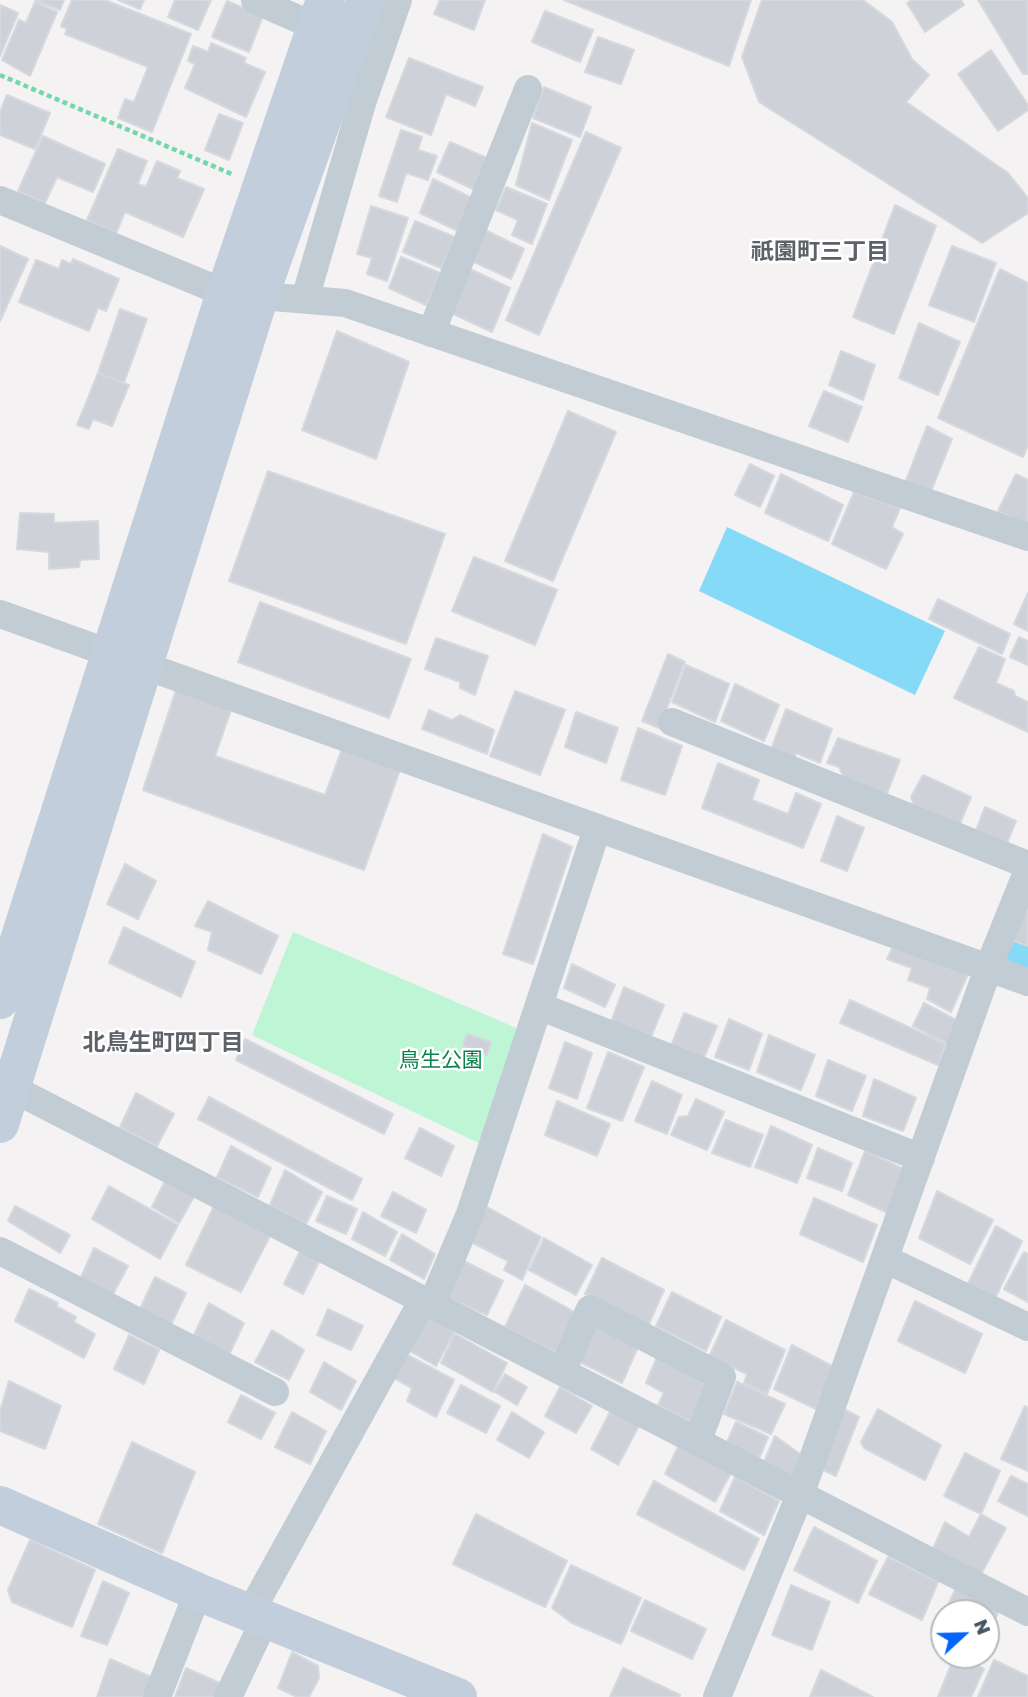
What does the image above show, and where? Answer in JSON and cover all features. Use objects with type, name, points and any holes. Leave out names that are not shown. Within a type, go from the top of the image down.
[{"type":"street","points":[[0,1124],[6,1084],[145,666],[243,294],[262,187],[321,13],[255,0]]},
{"type":"street","points":[[0,1000],[109,651],[243,294],[365,0]]},
{"type":"street","points":[[305,299],[362,103],[398,0]]},
{"type":"street","points":[[431,333],[528,89]]},
{"type":"street","points":[[0,200],[243,294],[345,303],[1028,537]]},
{"type":"street","points":[[0,614],[1028,982]]},
{"type":"street","points":[[672,722],[1028,864]]},
{"type":"street","points":[[228,1697],[258,1616],[427,1302],[470,1214],[597,828]]},
{"type":"street","points":[[716,1697],[800,1495],[988,969],[1028,870]]},
{"type":"street","points":[[538,1006],[921,1158]]},
{"type":"street","points":[[6,1084],[1028,1612]]},
{"type":"street","points":[[0,1251],[275,1392]]},
{"type":"street","points":[[885,1259],[1028,1327]]},
{"type":"street","points":[[562,1371],[590,1310],[722,1377],[697,1442]]},
{"type":"street","points":[[0,1505],[198,1592],[458,1697]]},
{"type":"street","points":[[157,1697],[198,1592]]},
{"type":"path","points":[[0,75],[262,187]]},
{"type":"green space","name":"鳥生公園","points":[[293,932],[521,1030],[485,1146],[252,1035]]},
{"type":"water","points":[[727,527],[945,631],[915,695],[699,591]]},
{"type":"building","points":[[35,0],[64,0],[60,10]]},
{"type":"building","points":[[72,0],[105,0],[191,34],[152,132],[118,118],[125,99],[134,102],[148,67],[65,34],[67,29],[61,26]]},
{"type":"building","points":[[118,0],[144,0],[140,9]]},
{"type":"building","points":[[175,0],[211,0],[198,30],[168,17]]},
{"type":"building","points":[[440,0],[485,0],[474,30],[434,14]]},
{"type":"building","points":[[564,0],[751,0],[729,66]]},
{"type":"building","points":[[762,0],[863,0],[892,22],[912,59],[929,75],[906,102],[1008,173],[1028,198],[1028,213],[982,243],[759,102],[742,57]]},
{"type":"building","points":[[912,0],[961,0],[964,5],[925,32],[907,3]]},
{"type":"building","points":[[978,0],[1028,0],[1028,74],[1023,74]]},
{"type":"building","points":[[227,1],[263,16],[249,52],[212,37]]},
{"type":"building","points":[[35,2],[57,12],[30,76],[2,60],[19,20],[26,23]]},
{"type":"building","points":[[0,5],[18,13],[0,56]]},
{"type":"building","points":[[545,11],[593,30],[580,62],[532,42]]},
{"type":"building","points":[[598,37],[634,50],[621,84],[585,72]]},
{"type":"building","points":[[211,43],[246,58],[244,63],[265,72],[246,117],[185,88],[195,64],[188,61],[193,46],[208,52]]},
{"type":"building","points":[[991,50],[1028,105],[1028,110],[998,131],[958,74]]},
{"type":"building","points":[[409,58],[483,87],[475,106],[446,94],[431,135],[386,117]]},
{"type":"building","points":[[544,87],[591,107],[580,137],[533,118]]},
{"type":"building","points":[[7,95],[50,113],[35,149],[0,135],[0,112]]},
{"type":"building","points":[[219,114],[243,123],[229,160],[205,150]]},
{"type":"building","points":[[532,123],[572,140],[549,200],[516,185]]},
{"type":"building","points":[[401,130],[422,137],[418,150],[437,156],[428,180],[406,173],[397,202],[379,196]]},
{"type":"building","points":[[586,132],[621,148],[539,335],[506,320]]},
{"type":"building","points":[[43,136],[105,164],[93,192],[57,177],[45,203],[18,191]]},
{"type":"building","points":[[450,142],[489,159],[475,190],[437,172]]},
{"type":"building","points":[[118,149],[147,161],[138,184],[146,187],[157,161],[180,171],[177,178],[204,189],[183,237],[125,212],[116,233],[87,220]]},
{"type":"building","points":[[433,179],[472,198],[458,231],[420,213]]},
{"type":"building","points":[[506,187],[547,204],[532,244],[512,235],[518,220],[496,210]]},
{"type":"building","points":[[895,205],[936,226],[894,334],[853,317]]},
{"type":"building","points":[[371,206],[408,218],[387,281],[367,274],[372,258],[357,254]]},
{"type":"building","points":[[415,221],[455,237],[441,268],[403,252]]},
{"type":"building","points":[[485,230],[524,249],[511,279],[470,260]]},
{"type":"building","points":[[0,246],[28,259],[0,321]]},
{"type":"building","points":[[952,246],[996,263],[974,322],[929,305]]},
{"type":"building","points":[[401,257],[440,273],[426,305],[389,288]]},
{"type":"building","points":[[73,259],[119,279],[106,311],[98,308],[89,331],[19,302],[36,260],[59,269],[62,260],[71,264]]},
{"type":"building","points":[[468,268],[510,288],[492,332],[449,312]]},
{"type":"building","points":[[1000,269],[1028,283],[1028,445],[1023,457],[938,418]]},
{"type":"building","points":[[120,309],[147,319],[124,383],[98,373]]},
{"type":"building","points":[[919,323],[960,342],[938,395],[899,378]]},
{"type":"building","points":[[337,331],[409,362],[376,459],[302,430]]},
{"type":"building","points":[[841,351],[875,365],[863,400],[829,385]]},
{"type":"building","points":[[98,373],[129,385],[112,426],[93,419],[89,429],[77,425]]},
{"type":"building","points":[[824,391],[862,407],[848,442],[809,426]]},
{"type":"building","points":[[568,411],[616,432],[553,581],[505,561]]},
{"type":"building","points":[[927,426],[952,439],[930,494],[905,483]]},
{"type":"building","points":[[750,464],[774,476],[760,507],[735,495]]},
{"type":"building","points":[[268,471],[445,534],[406,644],[229,581]]},
{"type":"building","points":[[781,474],[843,505],[828,541],[765,513]]},
{"type":"building","points":[[1016,474],[1028,480],[1028,525],[998,511]]},
{"type":"building","points":[[854,492],[900,508],[892,527],[903,534],[886,569],[832,544]]},
{"type":"building","points":[[20,513],[54,514],[54,523],[98,521],[99,559],[80,560],[79,567],[49,569],[49,552],[17,549]]},
{"type":"building","points":[[474,557],[557,590],[535,645],[452,611]]},
{"type":"building","points":[[1028,593],[1028,631],[1014,624]]},
{"type":"building","points":[[938,599],[1010,634],[1002,654],[929,619]]},
{"type":"building","points":[[260,602],[411,659],[389,718],[238,662]]},
{"type":"building","points":[[1019,637],[1028,641],[1028,665],[1010,657]]},
{"type":"building","points":[[436,638],[488,656],[475,695],[460,688],[460,682],[425,669]]},
{"type":"building","points":[[979,647],[1005,659],[996,683],[1014,691],[1015,696],[1028,702],[1028,732],[954,698]]},
{"type":"building","points":[[668,654],[685,662],[659,728],[642,721]]},
{"type":"building","points":[[686,665],[729,684],[715,722],[672,702]]},
{"type":"building","points":[[735,684],[779,705],[764,741],[721,721]]},
{"type":"building","points":[[177,687],[231,710],[215,756],[325,795],[342,749],[400,770],[364,870],[143,790]]},
{"type":"building","points":[[515,691],[565,710],[540,775],[490,756]]},
{"type":"building","points":[[786,709],[832,729],[820,763],[796,753],[792,765],[769,755]]},
{"type":"building","points":[[429,710],[452,720],[460,715],[494,730],[487,754],[422,729]]},
{"type":"building","points":[[576,712],[618,728],[606,763],[565,747]]},
{"type":"building","points":[[638,728],[682,746],[665,795],[621,780]]},
{"type":"building","points":[[838,738],[900,760],[885,799],[844,778],[839,767],[827,763]]},
{"type":"building","points":[[718,763],[759,780],[752,800],[788,814],[796,793],[821,804],[803,848],[702,808]]},
{"type":"building","points":[[923,775],[971,797],[960,824],[914,805],[911,797]]},
{"type":"building","points":[[985,807],[1016,821],[1006,846],[975,833]]},
{"type":"building","points":[[837,816],[864,828],[847,871],[821,861]]},
{"type":"building","points":[[543,834],[572,847],[533,964],[503,954]]},
{"type":"building","points":[[125,864],[156,881],[138,919],[107,904]]},
{"type":"building","points":[[208,901],[278,936],[261,974],[208,950],[212,932],[195,926]]},
{"type":"building","points":[[1028,907],[1028,946],[1008,939]]},
{"type":"building","points":[[124,927],[195,962],[181,997],[109,963]]},
{"type":"building","points":[[896,940],[969,972],[951,1012],[927,999],[930,988],[908,980],[912,968],[887,959]]},
{"type":"building","points":[[572,964],[615,985],[605,1007],[564,988]]},
{"type":"building","points":[[624,987],[664,1005],[651,1037],[611,1022]]},
{"type":"building","points":[[850,1000],[945,1044],[938,1065],[840,1023]]},
{"type":"building","points":[[924,1003],[958,1021],[949,1044],[913,1026]]},
{"type":"building","points":[[684,1013],[717,1026],[703,1060],[671,1046]]},
{"type":"building","points":[[729,1019],[762,1034],[749,1070],[715,1057]]},
{"type":"building","points":[[467,1034],[491,1042],[487,1055],[463,1046]]},
{"type":"building","points":[[769,1035],[815,1055],[801,1090],[757,1072]]},
{"type":"building","points":[[245,1039],[393,1114],[384,1134],[236,1060]]},
{"type":"building","points":[[565,1042],[592,1053],[577,1099],[549,1088]]},
{"type":"building","points":[[608,1052],[644,1067],[622,1121],[587,1108]]},
{"type":"building","points":[[828,1060],[866,1076],[852,1111],[816,1096]]},
{"type":"building","points":[[874,1079],[916,1098],[903,1131],[863,1116]]},
{"type":"building","points":[[652,1081],[682,1095],[667,1134],[635,1121]]},
{"type":"building","points":[[136,1093],[174,1114],[157,1146],[120,1127]]},
{"type":"building","points":[[209,1097],[362,1179],[352,1200],[198,1119]]},
{"type":"building","points":[[696,1099],[724,1112],[707,1150],[671,1135],[679,1117],[688,1116]]},
{"type":"building","points":[[557,1101],[610,1124],[597,1156],[545,1135]]},
{"type":"building","points":[[726,1120],[763,1135],[750,1167],[712,1153]]},
{"type":"building","points":[[771,1126],[812,1145],[797,1183],[755,1167]]},
{"type":"building","points":[[420,1128],[454,1146],[441,1176],[405,1158]]},
{"type":"building","points":[[231,1146],[271,1168],[258,1197],[217,1177]]},
{"type":"building","points":[[818,1148],[852,1163],[842,1191],[807,1178]]},
{"type":"building","points":[[865,1151],[906,1170],[888,1213],[848,1195]]},
{"type":"building","points":[[285,1170],[322,1192],[306,1224],[270,1205]]},
{"type":"building","points":[[166,1179],[195,1195],[179,1223],[152,1207]]},
{"type":"building","points":[[109,1186],[178,1225],[160,1259],[92,1219]]},
{"type":"building","points":[[937,1191],[993,1220],[970,1264],[919,1238]]},
{"type":"building","points":[[393,1192],[426,1210],[416,1233],[381,1216]]},
{"type":"building","points":[[327,1196],[357,1209],[346,1234],[316,1221]]},
{"type":"building","points":[[814,1198],[877,1225],[863,1262],[800,1234]]},
{"type":"building","points":[[216,1202],[272,1232],[241,1292],[186,1265]]},
{"type":"building","points":[[15,1206],[70,1235],[60,1253],[8,1221]]},
{"type":"building","points":[[487,1207],[541,1237],[522,1280],[504,1270],[508,1261],[471,1242]]},
{"type":"building","points":[[363,1212],[397,1232],[385,1256],[352,1239]]},
{"type":"building","points":[[996,1226],[1022,1241],[991,1307],[964,1292]]},
{"type":"building","points":[[402,1234],[435,1254],[424,1279],[390,1260]]},
{"type":"building","points":[[544,1238],[592,1265],[576,1295],[529,1270]]},
{"type":"building","points":[[94,1248],[128,1266],[111,1298],[79,1282]]},
{"type":"building","points":[[301,1249],[320,1260],[303,1294],[284,1284]]},
{"type":"building","points":[[1024,1252],[1028,1254],[1028,1302],[1004,1289]]},
{"type":"building","points":[[602,1258],[664,1290],[648,1326],[585,1294]]},
{"type":"building","points":[[464,1261],[503,1281],[487,1315],[448,1298]]},
{"type":"building","points":[[155,1277],[186,1293],[171,1325],[140,1309]]},
{"type":"building","points":[[525,1285],[576,1313],[557,1353],[505,1327]]},
{"type":"building","points":[[29,1289],[58,1303],[56,1306],[76,1317],[74,1322],[95,1334],[84,1358],[15,1321]]},
{"type":"building","points":[[672,1292],[721,1317],[706,1351],[656,1326]]},
{"type":"building","points":[[915,1301],[982,1334],[965,1373],[898,1341]]},
{"type":"building","points":[[209,1303],[244,1323],[229,1355],[193,1337]]},
{"type":"building","points":[[328,1309],[363,1326],[351,1350],[317,1335]]},
{"type":"building","points":[[428,1316],[454,1332],[436,1366],[410,1351]]},
{"type":"building","points":[[726,1320],[785,1350],[767,1394],[744,1383],[747,1374],[709,1357]]},
{"type":"building","points":[[596,1325],[638,1347],[622,1383],[580,1362]]},
{"type":"building","points":[[272,1330],[304,1350],[289,1380],[255,1362]]},
{"type":"building","points":[[455,1334],[507,1363],[493,1392],[441,1363]]},
{"type":"building","points":[[129,1335],[159,1350],[144,1384],[114,1369]]},
{"type":"building","points":[[792,1345],[834,1367],[816,1409],[774,1389]]},
{"type":"building","points":[[404,1353],[454,1380],[436,1417],[407,1401],[412,1388],[392,1377]]},
{"type":"building","points":[[657,1357],[708,1385],[690,1421],[658,1405],[664,1393],[646,1383]]},
{"type":"building","points":[[324,1362],[356,1381],[341,1410],[310,1392]]},
{"type":"building","points":[[505,1374],[527,1387],[517,1405],[495,1392]]},
{"type":"building","points":[[9,1381],[61,1406],[45,1449],[0,1431],[0,1411]]},
{"type":"building","points":[[737,1382],[785,1404],[771,1434],[724,1414]]},
{"type":"building","points":[[461,1385],[500,1406],[486,1433],[447,1413]]},
{"type":"building","points":[[560,1387],[592,1406],[576,1433],[545,1416]]},
{"type":"building","points":[[241,1395],[275,1413],[261,1439],[228,1422]]},
{"type":"building","points":[[1025,1406],[1028,1408],[1028,1471],[1001,1459]]},
{"type":"building","points":[[612,1408],[639,1426],[618,1465],[591,1449]]},
{"type":"building","points":[[842,1408],[859,1417],[836,1476],[819,1468]]},
{"type":"building","points":[[878,1409],[941,1445],[925,1480],[864,1448],[861,1442]]},
{"type":"building","points":[[292,1412],[326,1431],[310,1464],[275,1447]]},
{"type":"building","points":[[512,1412],[544,1432],[529,1458],[497,1440]]},
{"type":"building","points":[[736,1422],[768,1437],[757,1464],[724,1449]]},
{"type":"building","points":[[775,1436],[803,1456],[792,1481],[762,1467]]},
{"type":"building","points":[[132,1442],[195,1472],[162,1553],[98,1524]]},
{"type":"building","points":[[679,1445],[731,1473],[715,1502],[665,1474]]},
{"type":"building","points":[[965,1453],[1000,1471],[981,1514],[944,1496]]},
{"type":"building","points":[[1011,1476],[1028,1484],[1028,1516],[998,1501]]},
{"type":"building","points":[[735,1477],[779,1501],[764,1535],[720,1511]]},
{"type":"building","points":[[654,1481],[759,1539],[744,1570],[637,1514]]},
{"type":"building","points":[[476,1514],[567,1561],[545,1607],[453,1564]]},
{"type":"building","points":[[981,1514],[1006,1528],[979,1578],[931,1553],[945,1522],[969,1537]]},
{"type":"building","points":[[814,1527],[877,1561],[858,1603],[794,1570]]},
{"type":"building","points":[[30,1540],[95,1570],[72,1627],[12,1602],[8,1590]]},
{"type":"building","points":[[888,1557],[938,1582],[922,1620],[869,1594]]},
{"type":"building","points":[[571,1565],[641,1598],[621,1644],[572,1623],[552,1608]]},
{"type":"building","points":[[103,1581],[129,1593],[107,1645],[81,1636]]},
{"type":"building","points":[[791,1585],[830,1602],[812,1650],[772,1635]]},
{"type":"building","points":[[957,1586],[981,1599],[951,1599]]},
{"type":"building","points":[[645,1600],[706,1629],[692,1659],[631,1631]]},
{"type":"building","points":[[292,1652],[318,1666],[319,1678],[309,1697],[297,1697],[278,1688]]},
{"type":"building","points":[[110,1659],[151,1677],[143,1697],[97,1697]]},
{"type":"building","points":[[1000,1663],[1028,1676],[1028,1697],[978,1697],[990,1669],[1000,1669]]},
{"type":"building","points":[[186,1668],[222,1684],[217,1697],[175,1697]]},
{"type":"building","points":[[623,1668],[680,1695],[610,1697]]},
{"type":"building","points":[[949,1669],[984,1669],[971,1697],[938,1697]]},
{"type":"building","points":[[821,1670],[873,1697],[810,1697]]},
{"type":"waterway","points":[[1017,957],[1028,960]]},
{"type":"district","name":"祇園町三丁目","points":[[820,252]]},
{"type":"district","name":"北鳥生町四丁目","points":[[163,1043]]}]
